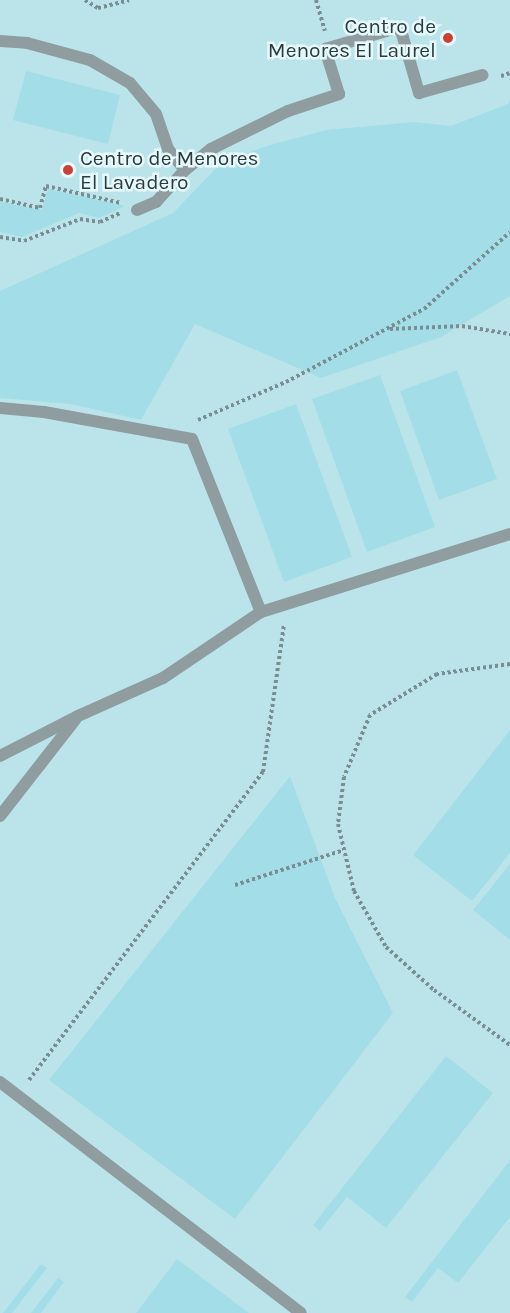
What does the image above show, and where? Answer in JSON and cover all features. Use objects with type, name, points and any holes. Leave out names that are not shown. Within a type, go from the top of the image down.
[{"type":"lane","points":[[132,210],[156,202],[185,170],[220,144],[288,111],[339,94],[325,49],[330,47],[400,27],[419,93],[483,75]]},
{"type":"lane","points":[[0,41],[27,43],[90,60],[130,83],[156,114],[168,150],[185,170]]},
{"type":"lane","points":[[0,408],[44,412],[192,439],[261,612]]},
{"type":"lane","points":[[0,756],[78,716],[163,678],[261,612],[510,534]]},
{"type":"lane","points":[[0,816],[78,716]]},
{"type":"lane","points":[[0,1082],[301,1313]]},
{"type":"path","points":[[86,0],[98,8],[129,0]]},
{"type":"path","points":[[316,0],[330,47]]},
{"type":"path","points":[[0,199],[40,208],[46,186],[124,203]]},
{"type":"path","points":[[0,237],[24,242],[80,219],[100,222],[132,210]]},
{"type":"path","points":[[167,434],[286,382],[424,309],[510,232]]},
{"type":"path","points":[[386,329],[462,326],[510,334]]},
{"type":"path","points":[[18,1095],[263,772],[287,604]]},
{"type":"path","points":[[509,662],[437,675],[370,715],[344,777],[338,824],[354,891],[386,947],[435,990],[510,1046]]},
{"type":"path","points":[[235,885],[344,850]]},
{"type":"shaded area","points":[[0,0],[510,0],[510,1313],[0,1313]]},
{"type":"shaded area","points":[[26,71],[120,95],[108,144],[13,120]]},
{"type":"shaded area","points":[[510,100],[510,296],[441,337],[321,378],[195,324],[141,420],[71,404],[0,398],[0,291],[173,213],[219,165],[263,147],[326,130],[414,122],[451,126],[508,104]]},
{"type":"shaded area","points":[[48,189],[125,206],[99,218],[79,213],[22,237],[0,232],[0,202],[42,210]]},
{"type":"shaded area","points":[[457,370],[497,479],[439,500],[400,391]]},
{"type":"shaded area","points":[[380,375],[435,527],[367,552],[312,399]]},
{"type":"shaded area","points":[[296,404],[352,557],[284,582],[228,429]]},
{"type":"shaded area","points":[[510,730],[510,853],[472,901],[413,855]]},
{"type":"shaded area","points":[[290,776],[335,898],[393,1013],[235,1219],[49,1080]]},
{"type":"shaded area","points":[[510,864],[510,940],[473,910]]},
{"type":"shaded area","points":[[446,1056],[493,1093],[386,1228],[347,1197],[320,1231],[313,1225]]},
{"type":"shaded area","points":[[510,1160],[510,1217],[458,1283],[438,1268],[412,1302],[405,1297]]},
{"type":"shaded area","points":[[177,1259],[249,1313],[136,1313]]},
{"type":"shaded area","points":[[41,1264],[47,1268],[12,1313],[3,1313]]},
{"type":"shaded area","points":[[58,1278],[64,1282],[41,1313],[31,1313]]},
{"type":"place","name":"Centro de Menores El Laurel","points":[[448,38]]},
{"type":"place","name":"Centro de Menores El Lavadero","points":[[68,170]]}]
